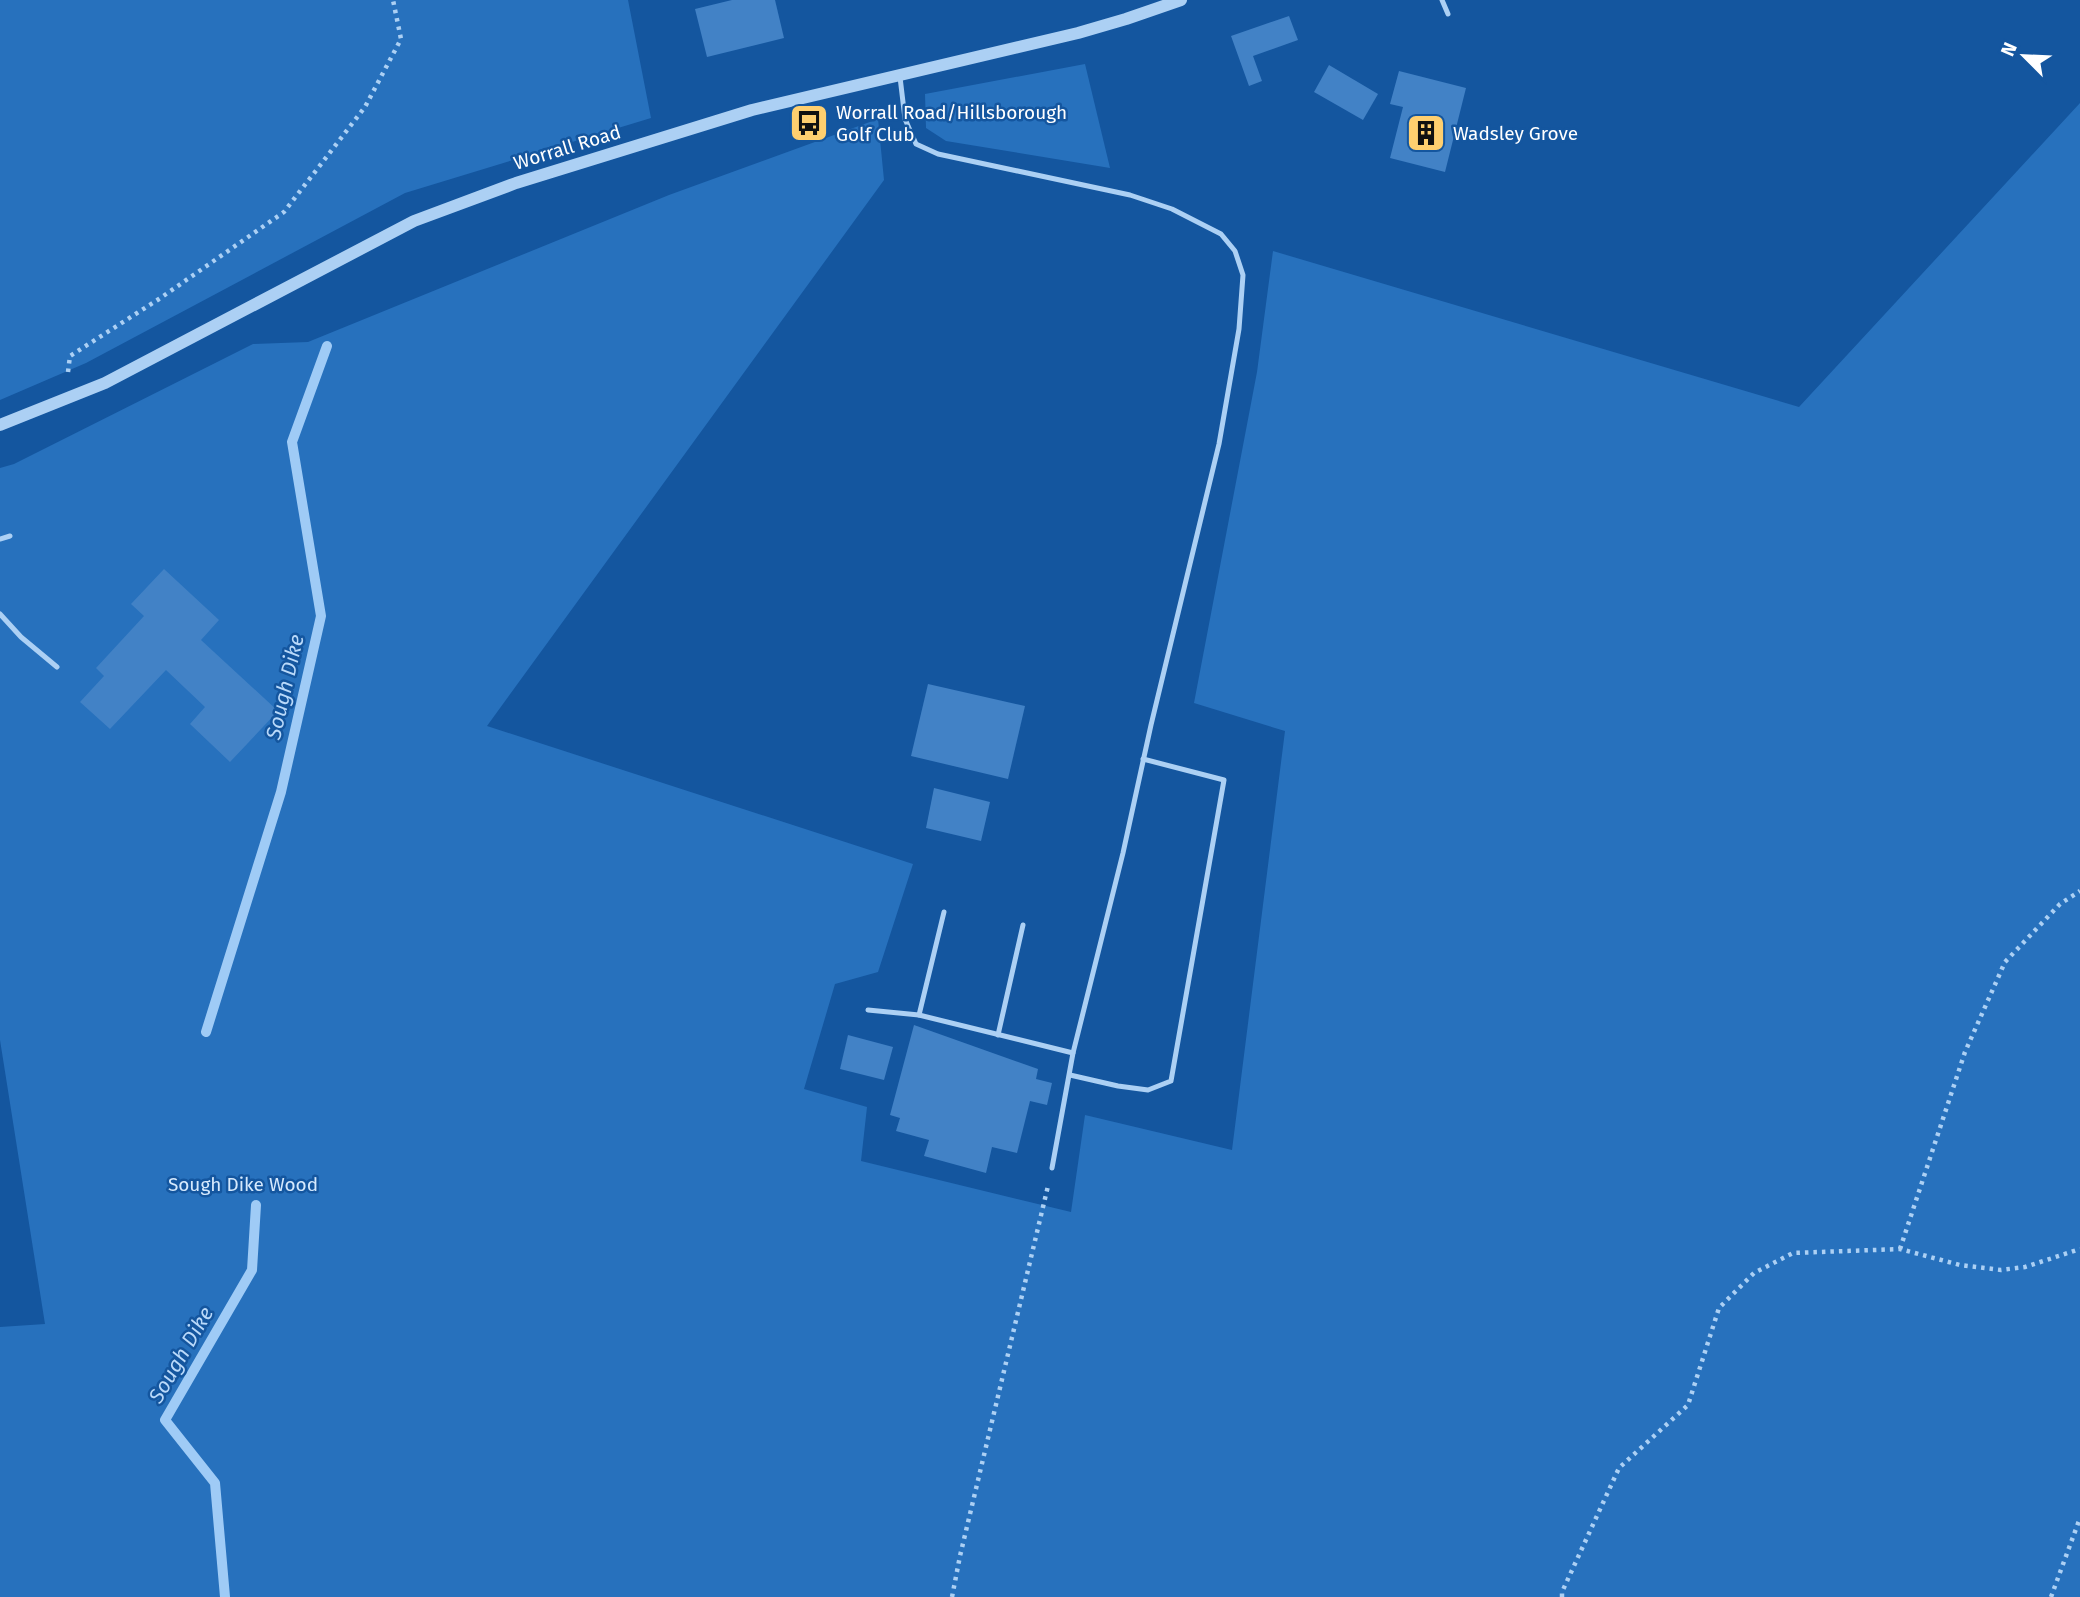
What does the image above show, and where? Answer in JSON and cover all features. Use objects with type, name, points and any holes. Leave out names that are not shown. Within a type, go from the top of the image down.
[{"type":"street","name":"Worrall Road","points":[[0,425],[105,383],[414,221],[516,183],[752,110],[1078,33],[1181,0]]},
{"type":"lane","points":[[1443,0],[1448,14]]},
{"type":"lane","points":[[900,74],[905,119],[916,144],[938,154],[1130,195],[1171,209],[1221,234],[1235,251],[1243,275],[1239,329],[1219,444],[1073,1053],[1052,1168]]},
{"type":"lane","points":[[0,539],[10,536]]},
{"type":"lane","points":[[0,614],[21,637],[57,667]]},
{"type":"lane","points":[[1070,1075],[1148,1090],[1171,1081],[1224,780],[1143,759]]},
{"type":"lane","points":[[919,1015],[944,912]]},
{"type":"lane","points":[[998,1035],[1023,925]]},
{"type":"lane","points":[[868,1010],[919,1015],[1073,1053]]},
{"type":"path","points":[[65,400],[70,356],[159,299],[284,212],[365,107],[401,39],[393,0]]},
{"type":"path","points":[[1900,1249],[1965,1052],[2006,962],[2060,904],[2080,891]]},
{"type":"path","points":[[952,1597],[1052,1168]]},
{"type":"path","points":[[1562,1597],[1619,1468],[1688,1405],[1719,1308],[1754,1273],[1793,1253],[1900,1249],[1960,1265],[2001,1270],[2025,1267],[2080,1249]]},
{"type":"path","points":[[2051,1597],[2080,1517]]},
{"type":"green space","points":[[0,0],[628,0],[651,118],[405,193],[86,363],[0,400]]},
{"type":"green space","points":[[1085,64],[1110,168],[946,141],[926,128],[925,94]]},
{"type":"green space","name":"Sough Dike Wood","points":[[2080,103],[2080,1597],[0,1597],[0,1327],[45,1324],[0,1040],[0,468],[14,464],[253,344],[308,342],[669,195],[878,119],[884,180],[487,726],[913,864],[878,972],[835,984],[804,1089],[867,1107],[861,1161],[1071,1212],[1085,1115],[1232,1150],[1285,731],[1194,703],[1257,372],[1273,251],[1799,407]]},
{"type":"building","points":[[732,0],[775,0],[784,38],[707,57],[695,9]]},
{"type":"building","points":[[1289,16],[1298,40],[1253,56],[1262,81],[1249,86],[1231,36]]},
{"type":"building","points":[[1329,65],[1378,94],[1363,120],[1314,92]]},
{"type":"building","name":"Wadsley Grove","points":[[1399,71],[1466,88],[1445,172],[1390,158],[1403,107],[1390,104]]},
{"type":"building","points":[[164,569],[219,620],[201,640],[278,711],[230,762],[190,724],[205,707],[166,670],[110,729],[80,702],[104,676],[96,668],[144,616],[131,604]]},
{"type":"building","points":[[928,684],[1025,706],[1008,779],[911,756]]},
{"type":"building","points":[[934,788],[990,802],[981,841],[926,828]]},
{"type":"building","points":[[914,1025],[1038,1069],[1036,1079],[1052,1083],[1047,1105],[1030,1101],[1017,1153],[992,1147],[986,1173],[924,1156],[929,1140],[896,1131],[900,1118],[890,1115]]},
{"type":"building","points":[[848,1035],[893,1047],[884,1080],[840,1069]]},
{"type":"waterway","name":"Sough Dike","points":[[206,1032],[281,792],[321,616],[292,442],[327,346]]},
{"type":"waterway","name":"Sough Dike","points":[[225,1597],[215,1483],[165,1420],[252,1270],[256,1205]]},
{"type":"place","name":"Worrall Road/Hillsborough Golf Club","points":[[809,123]]},
{"type":"place","name":"Wadsley Grove","points":[[1426,133]]}]
